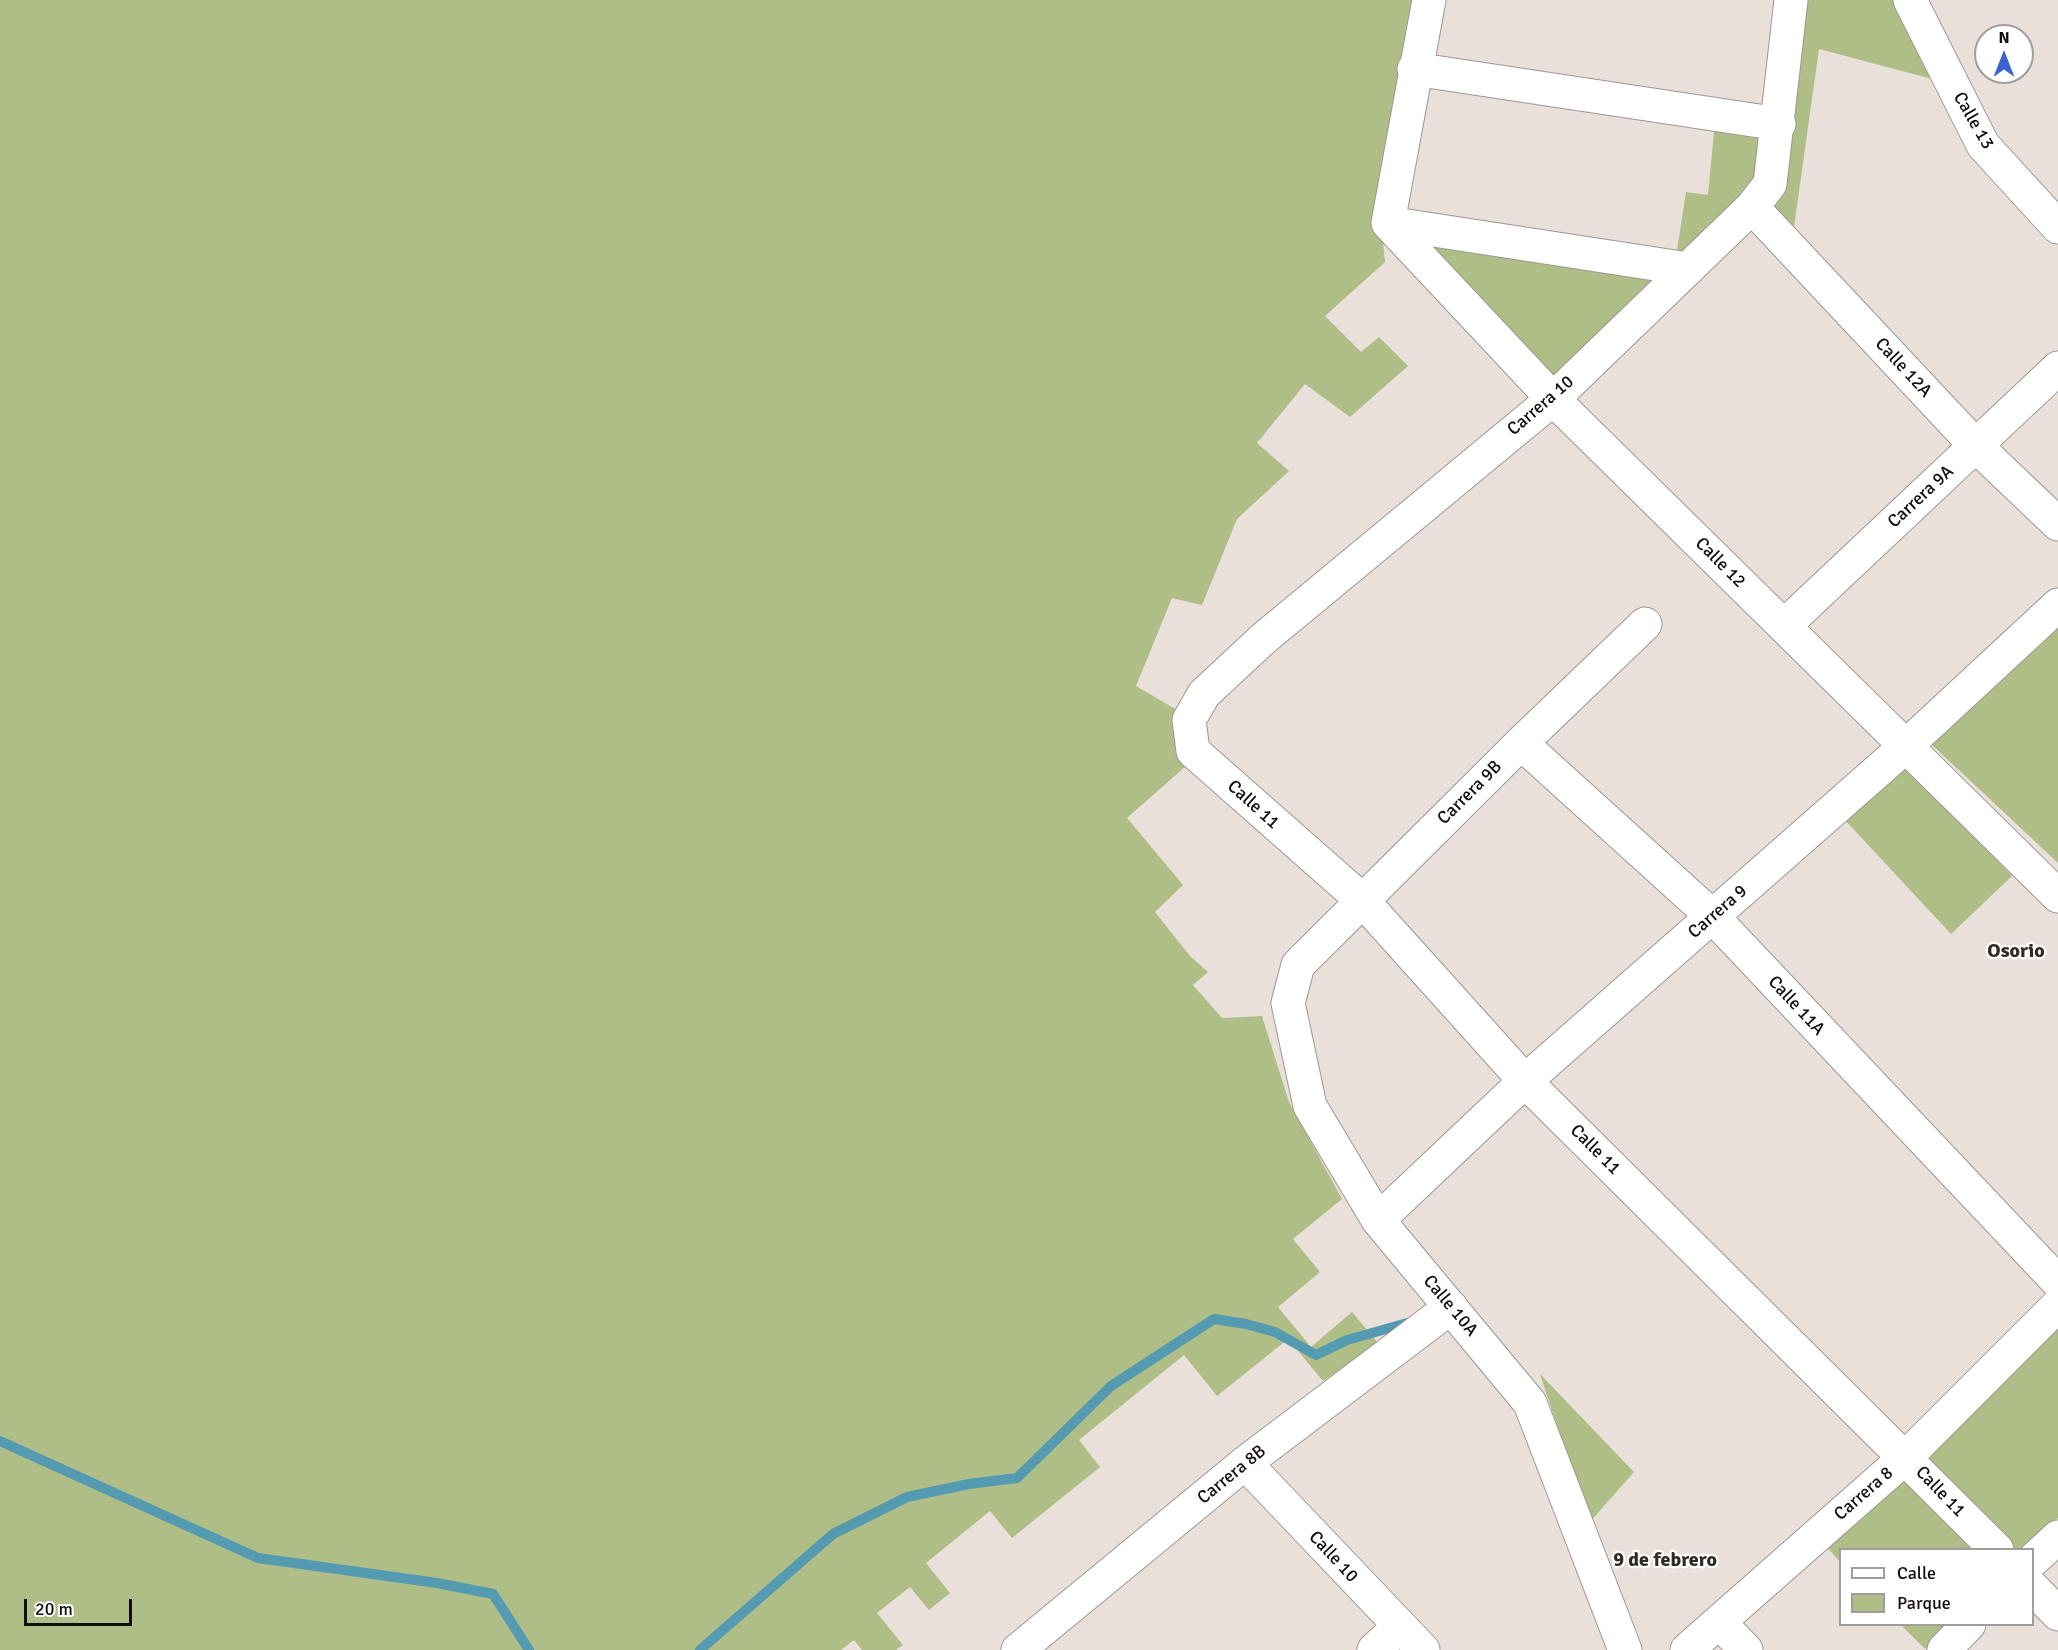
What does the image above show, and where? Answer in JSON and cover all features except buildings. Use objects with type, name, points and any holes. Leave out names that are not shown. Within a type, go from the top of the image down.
[{"type":"street","points":[[1429,0],[1414,69],[1389,223],[1688,269]]},
{"type":"street","name":"Carrera 10","points":[[1193,751],[1189,720],[1204,694],[1263,639],[1553,399],[1752,207],[1770,184],[1779,123],[1791,0]]},
{"type":"street","name":"Calle 13","points":[[1910,0],[1983,145],[2058,227]]},
{"type":"street","points":[[1414,69],[1779,123]]},
{"type":"street","name":"Calle 12A","points":[[1752,207],[1976,446],[2058,524]]},
{"type":"street","name":"Calle 12","points":[[1389,223],[1553,399],[2058,896]]},
{"type":"street","name":"Carrera 9A","points":[[1784,626],[2058,368]]},
{"type":"street","name":"Carrera 9","points":[[1378,1220],[1525,1081],[1906,746],[2058,605]]},
{"type":"street","name":"Carrera 9B","points":[[1298,965],[1521,743],[1645,624]]},
{"type":"street","name":"Calle 11A","points":[[1521,743],[1712,916],[2058,1282]]},
{"type":"street","name":"Calle 11","points":[[1193,751],[1362,900],[1525,1081],[1995,1548]]},
{"type":"street","name":"Calle 10A","points":[[1298,965],[1288,1003],[1310,1106],[1378,1220],[1530,1403],[1625,1650]]},
{"type":"street","name":"Carrera 8","points":[[1687,1650],[1906,1457],[2058,1305]]},
{"type":"street","name":"Carrera 8B","points":[[1018,1650],[1245,1463],[1451,1307]]},
{"type":"street","name":"Calle 10","points":[[1245,1463],[1423,1650]]},
{"type":"street","points":[[2034,1559],[2058,1537]]},
{"type":"street","points":[[2034,1589],[2058,1614]]},
{"type":"street","points":[[1719,1622],[1746,1650]]},
{"type":"street","points":[[1944,1650],[1967,1626]]},
{"type":"street","points":[[1374,1650],[1399,1627]]},
{"type":"green space","points":[[0,0],[1418,0],[1378,192],[1385,262],[1325,316],[1361,352],[1379,337],[1408,366],[1350,417],[1305,384],[1257,443],[1289,471],[1237,519],[1202,605],[1172,598],[1136,686],[1177,710],[1186,766],[1127,818],[1183,885],[1155,912],[1190,956],[1208,972],[1193,985],[1222,1018],[1262,1016],[1289,1102],[1342,1199],[1293,1239],[1320,1272],[1278,1307],[1311,1347],[1352,1312],[1378,1343],[1323,1381],[1288,1339],[1217,1396],[1184,1355],[1079,1440],[1100,1467],[1012,1538],[990,1511],[926,1563],[950,1593],[929,1610],[910,1587],[877,1613],[903,1645],[896,1650],[862,1650],[854,1640],[841,1650],[0,1650]]},
{"type":"green space","points":[[1807,0],[1899,0],[1936,80],[1819,49],[1794,227],[1768,205]]},
{"type":"green space","points":[[1715,122],[1765,131],[1759,179],[1676,257],[1686,192],[1708,195]]},
{"type":"green space","points":[[1409,233],[1665,275],[1555,385]]},
{"type":"green space","points":[[2058,624],[2058,863],[1931,744]]},
{"type":"green space","points":[[1905,763],[2012,876],[1951,934],[1844,819]]},
{"type":"green space","points":[[2058,1324],[2058,1518],[2026,1548],[2009,1548],[1925,1460]]},
{"type":"green space","points":[[1540,1374],[1634,1472],[1589,1523]]},
{"type":"green space","points":[[1902,1476],[1973,1548],[1839,1548],[1839,1561],[1825,1545]]},
{"type":"green space","points":[[1902,1626],[1948,1626],[1925,1649]]},
{"type":"waterway","points":[[700,1650],[833,1534],[907,1497],[969,1484],[1017,1478],[1111,1386],[1214,1319],[1275,1332],[1316,1355],[1347,1340],[1411,1322]]},
{"type":"waterway","points":[[0,1441],[258,1558],[437,1583],[493,1594],[529,1650]]},
{"type":"district","name":"Osorio","points":[[2016,952]]},
{"type":"district","name":"9 de febrero","points":[[1665,1561]]}]
